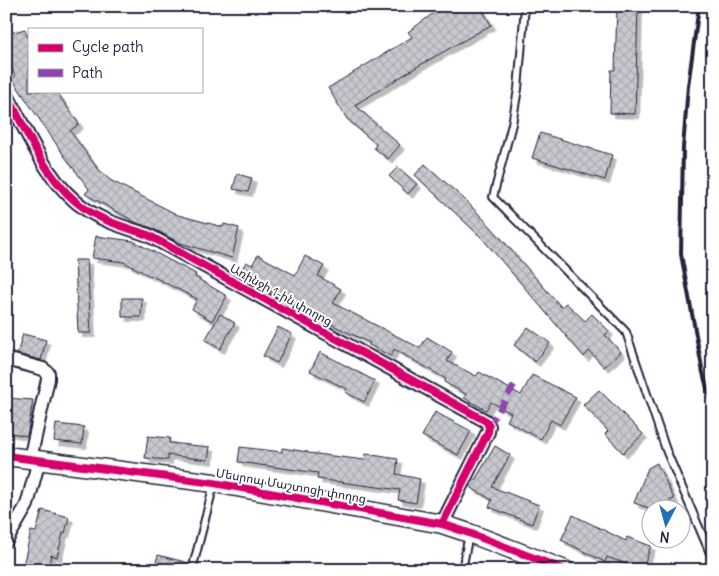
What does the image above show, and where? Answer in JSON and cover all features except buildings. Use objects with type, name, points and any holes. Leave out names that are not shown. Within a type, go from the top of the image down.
[{"type":"street","name":"Առինջի 1-ին փողոց","points":[[6,93],[47,169],[70,196],[87,210],[106,220],[148,235],[486,421],[489,426],[488,432],[442,524]]},
{"type":"street","points":[[6,359],[43,369],[48,373],[27,505],[6,541]]},
{"type":"street","name":"Մեսրոպ Մաշտոցի փողոց","points":[[6,456],[214,483],[442,524],[564,570]]},
{"type":"lane","points":[[525,6],[517,98],[493,197],[626,332],[666,450],[713,560]]},
{"type":"lane","points":[[192,570],[214,483]]},
{"type":"lane","points":[[462,570],[469,533]]},
{"type":"railway","points":[[699,6],[688,86],[683,148],[681,254],[703,373],[713,410]]},
{"type":"marked path","points":[[489,426],[515,384]]},
{"type":"cycle path","points":[[6,93],[31,141],[50,172],[73,199],[87,210],[109,221],[148,235],[486,421],[489,426],[488,432],[442,524]]},
{"type":"cycle path","points":[[6,456],[214,483],[442,524],[565,570]]}]
